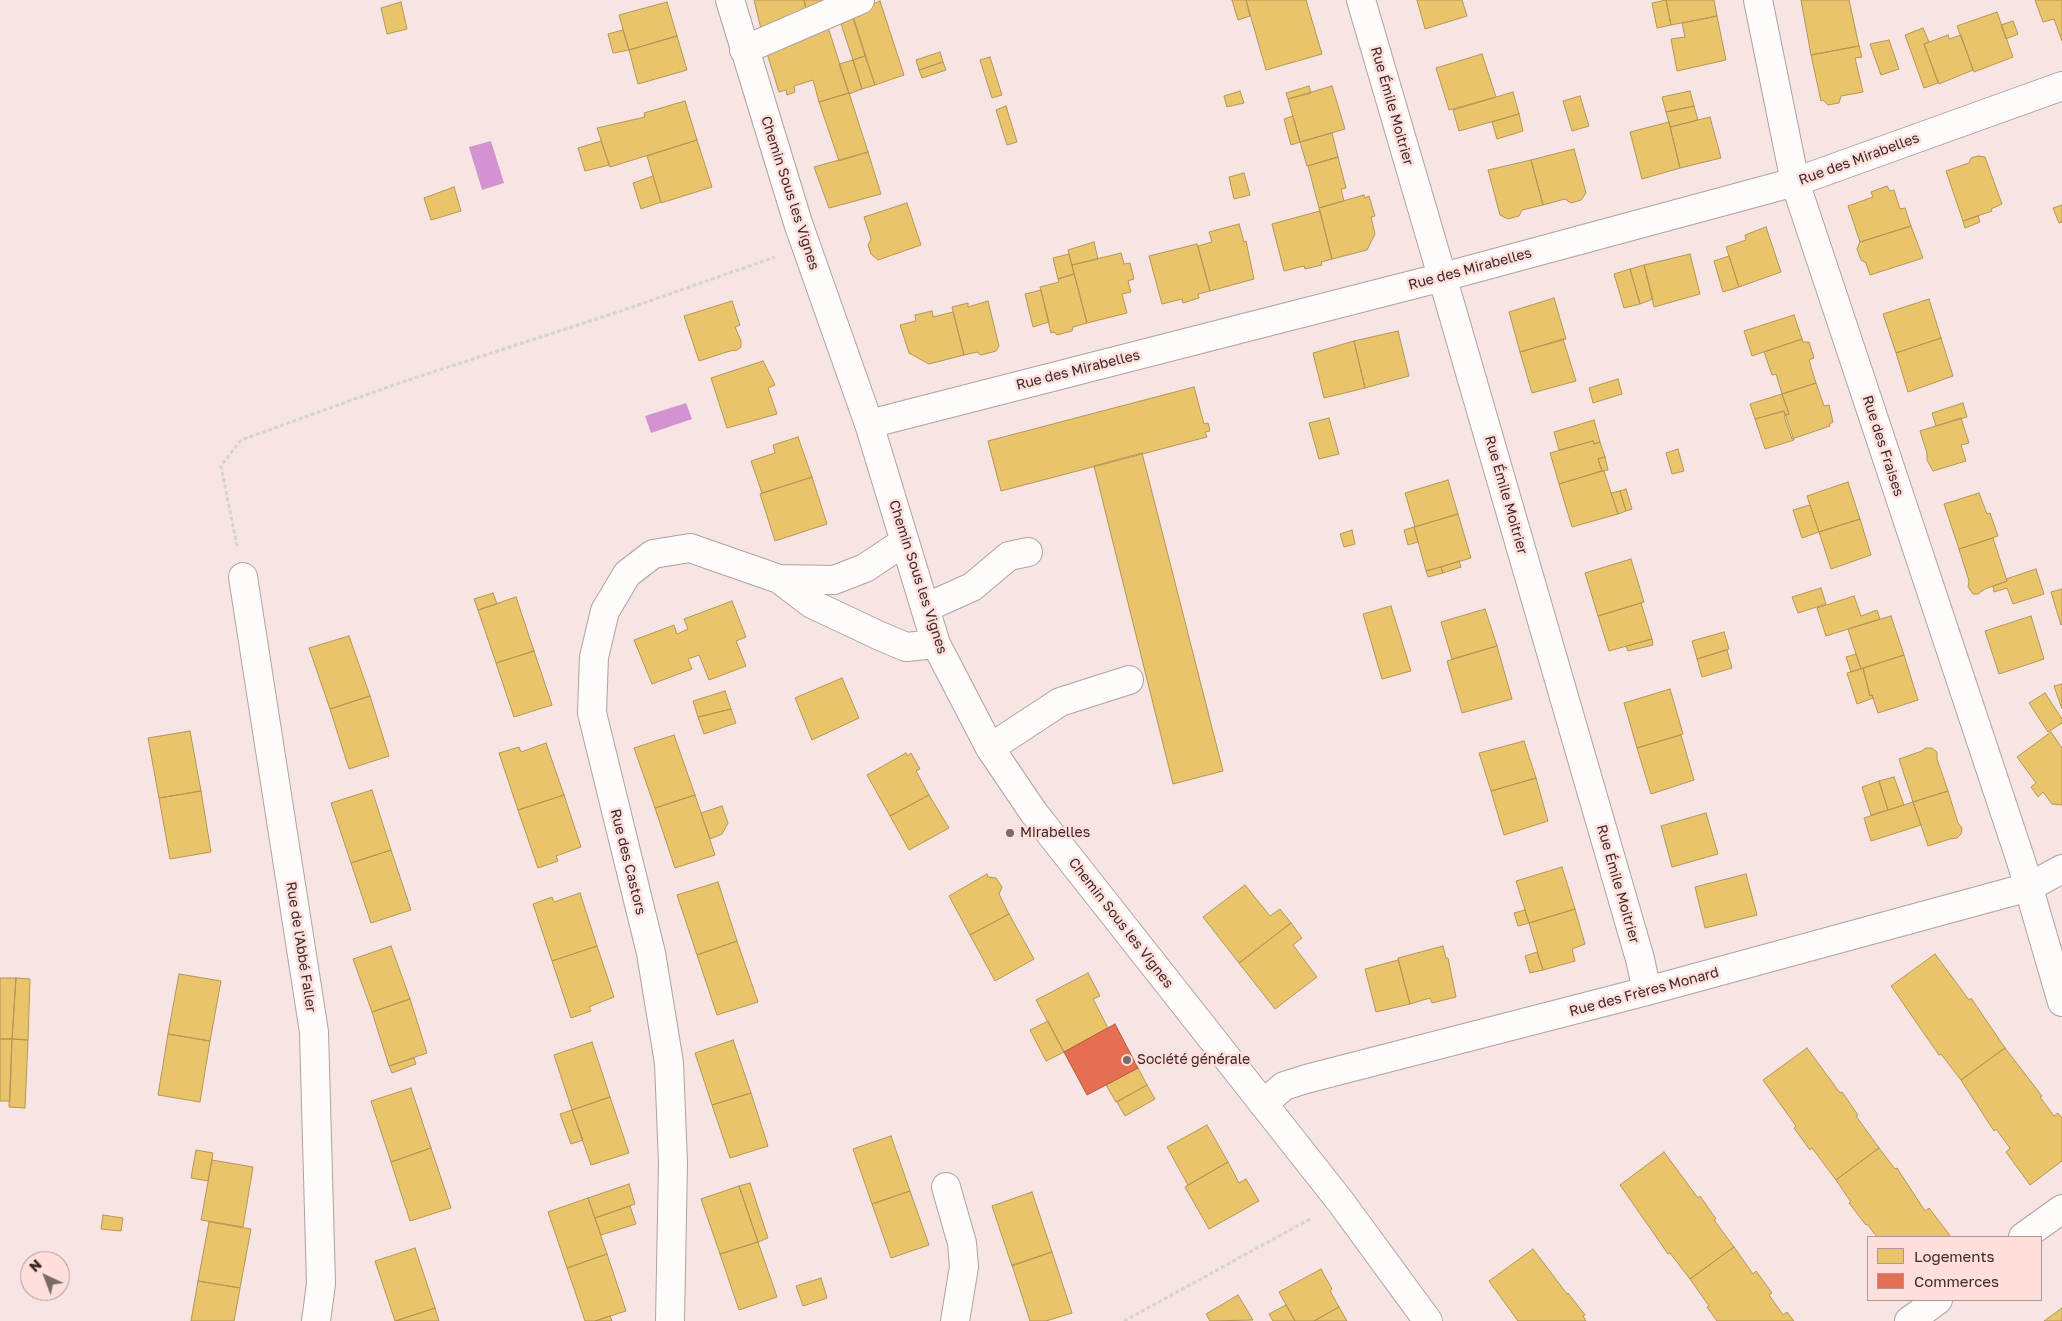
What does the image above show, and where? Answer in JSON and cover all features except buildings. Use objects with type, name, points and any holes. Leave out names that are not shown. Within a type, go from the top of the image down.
[{"type":"street","name":"Chemin Sous les Vignes","points":[[730,0],[806,245],[869,424],[936,644],[990,748],[1034,813],[1340,1201],[1428,1321]]},
{"type":"street","points":[[744,50],[860,0]]},
{"type":"street","name":"Rue Émile Moitrier","points":[[1361,0],[1640,959],[1647,991]]},
{"type":"street","name":"Rue des Fraises","points":[[1758,0],[1795,182],[2029,887],[2062,1002]]},
{"type":"street","name":"Rue des Mirabelles","points":[[869,424],[1443,277],[1795,182],[2062,86]]},
{"type":"street","name":"Rue des Castors","points":[[779,579],[834,580],[865,568],[904,542]]},
{"type":"street","name":"Rue des Castors","points":[[670,1321],[673,1163],[669,1063],[651,953],[592,713],[594,657],[605,610],[627,574],[653,554],[690,548],[779,579],[812,604],[880,636],[906,646],[936,644]]},
{"type":"street","points":[[925,608],[972,587],[1009,556],[1028,552]]},
{"type":"street","name":"Rue de l'Abbé Faller","points":[[243,576],[314,1032],[321,1284],[316,1321]]},
{"type":"street","points":[[990,748],[1060,702],[1129,680]]},
{"type":"street","name":"Rue des Frères Monard","points":[[1263,1104],[1284,1086],[1306,1079],[1647,991],[2029,887],[2062,869]]},
{"type":"street","points":[[946,1187],[962,1243],[964,1267],[955,1321]]},
{"type":"street","points":[[2024,1236],[2062,1209]]},
{"type":"street","points":[[1909,1321],[1937,1301]]},
{"type":"path","points":[[243,576],[222,466],[242,440],[402,382],[621,311],[769,260],[806,245]]},
{"type":"path","points":[[1124,1321],[1340,1201]]},
{"type":"shaded area","points":[[491,141],[504,183],[482,190],[469,147]]},
{"type":"shaded area","points":[[686,403],[692,419],[651,433],[645,416]]},
{"type":"place","name":"Mirabelles","points":[[1010,833]]},
{"type":"place","name":"Société générale","points":[[1127,1060]]}]
